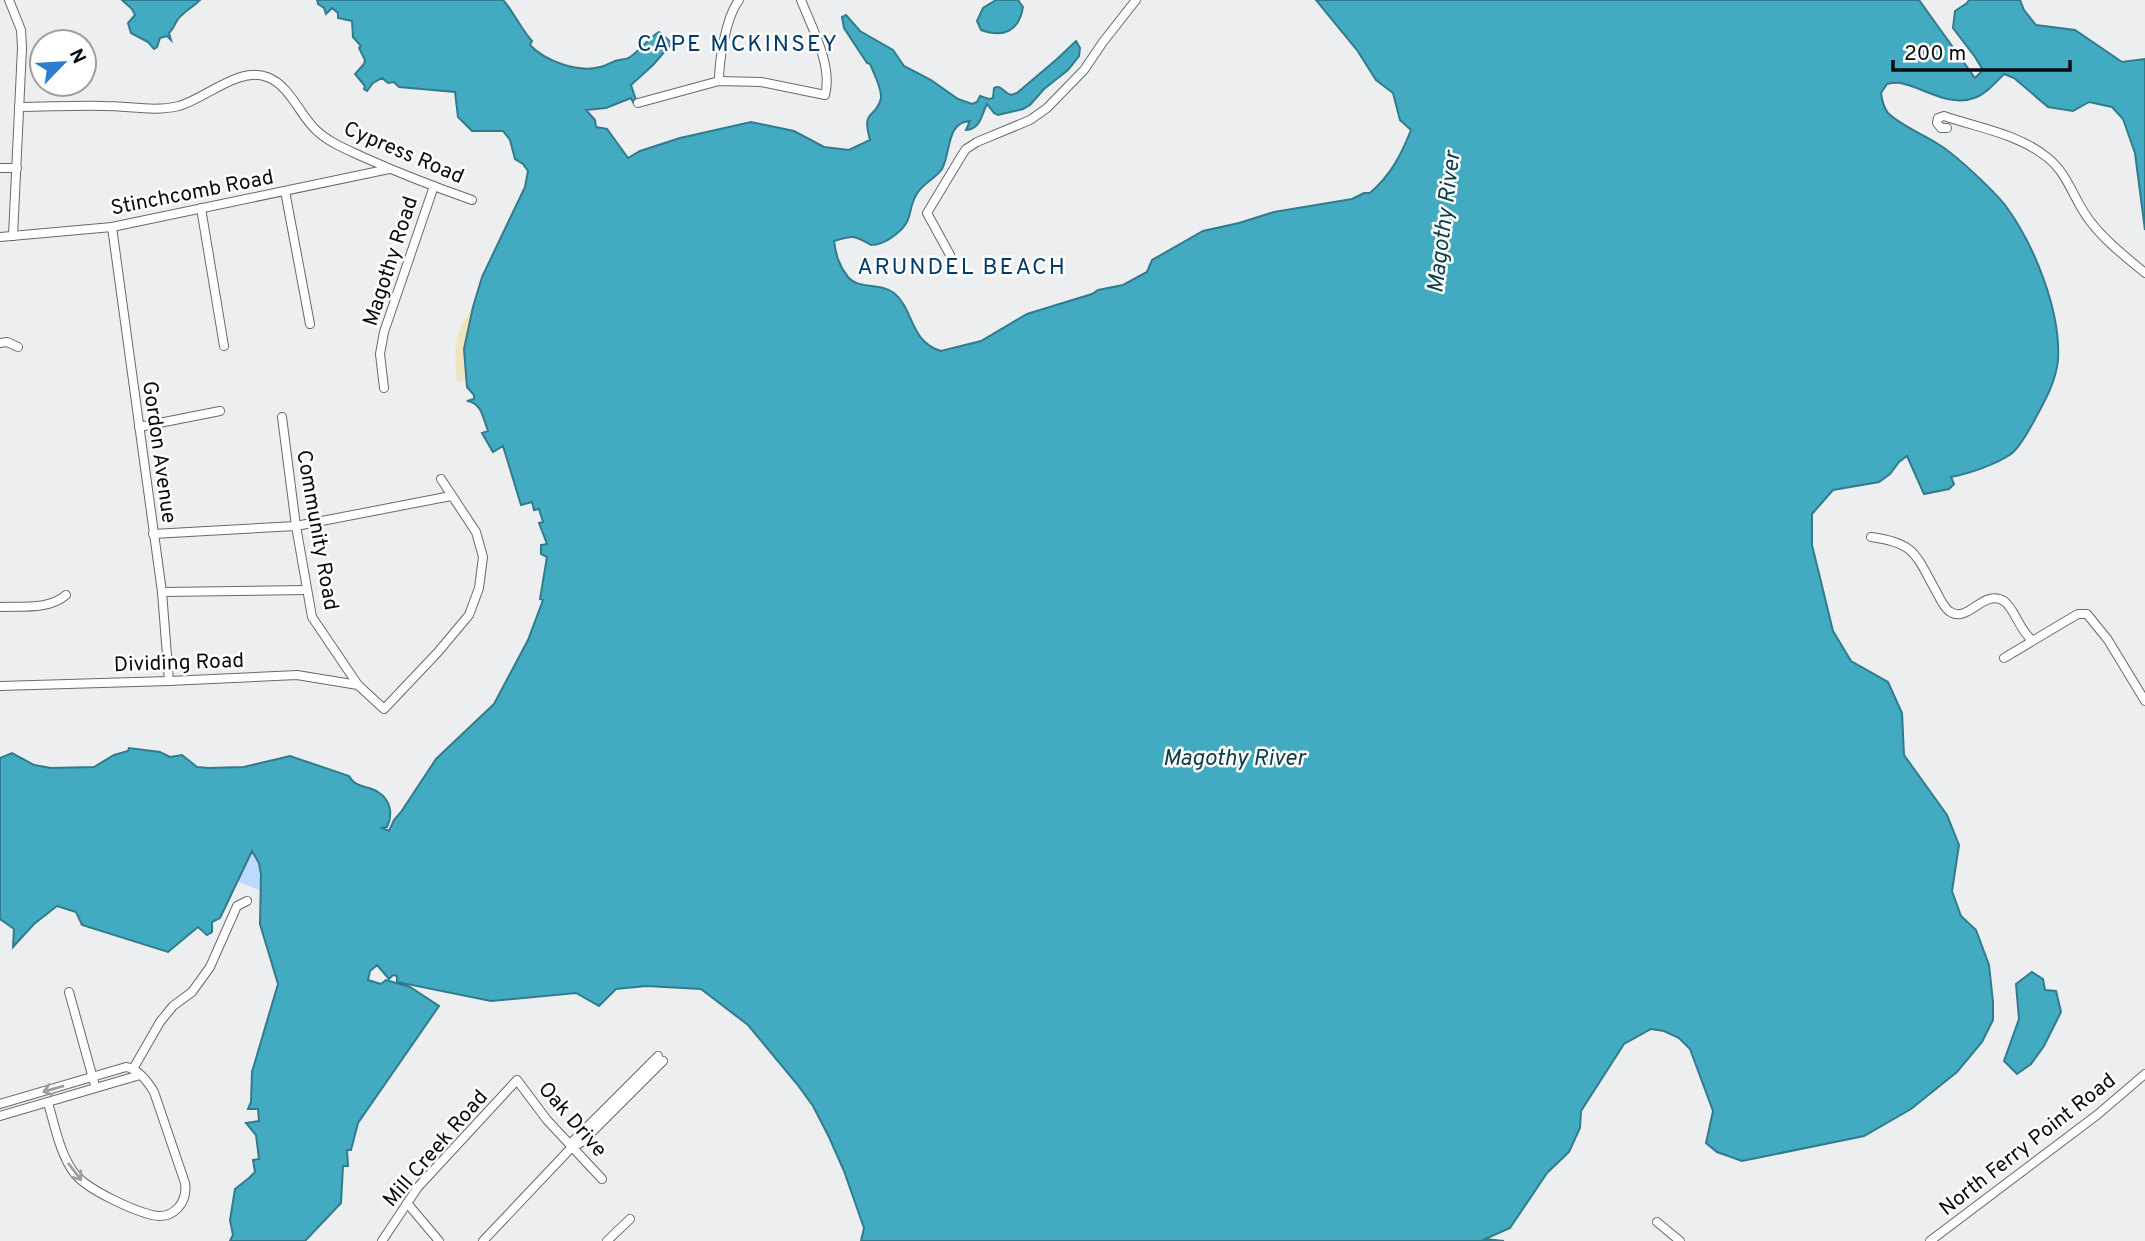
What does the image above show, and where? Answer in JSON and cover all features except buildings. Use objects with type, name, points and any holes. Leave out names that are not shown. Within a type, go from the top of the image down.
[{"type":"street","points":[[9,0],[22,30],[13,236]]},
{"type":"street","points":[[719,81],[720,61],[732,12],[739,0]]},
{"type":"street","points":[[638,103],[719,81],[761,82],[825,95],[828,80],[826,68],[801,0]]},
{"type":"street","points":[[950,255],[927,213],[966,149],[1043,112],[1084,69],[1136,0]]},
{"type":"street","name":"Cypress Road","points":[[19,107],[106,106],[146,109],[177,106],[203,97],[240,76],[256,74],[269,77],[282,87],[317,131],[338,145],[389,169],[472,200]]},
{"type":"street","points":[[1947,128],[1941,128],[1937,123],[1938,118],[1944,116],[2002,133],[2048,158],[2063,172],[2090,220],[2120,252],[2145,273]]},
{"type":"street","points":[[0,168],[17,168]]},
{"type":"street","name":"Stinchcomb Road","points":[[0,237],[112,227],[389,169]]},
{"type":"street","name":"Magothy Road","points":[[384,388],[380,354],[384,332],[434,186]]},
{"type":"street","points":[[285,191],[310,324]]},
{"type":"street","points":[[201,208],[224,346]]},
{"type":"street","name":"Gordon Avenue","points":[[112,227],[162,592],[169,681]]},
{"type":"street","points":[[0,343],[7,342],[18,347]]},
{"type":"street","points":[[139,427],[220,411]]},
{"type":"street","name":"Community Road","points":[[282,417],[296,526],[312,617],[358,685],[384,709],[469,615],[479,588],[483,557],[477,533],[451,496]]},
{"type":"street","points":[[153,534],[296,526],[451,496],[441,479]]},
{"type":"street","points":[[1871,537],[1892,540],[1908,547],[1951,613],[1958,615],[1967,612],[1985,599],[2001,600],[2007,603],[2024,634],[2032,640]]},
{"type":"street","points":[[162,592],[306,590]]},
{"type":"street","points":[[0,607],[50,604],[66,595]]},
{"type":"street","points":[[2004,658],[2078,614],[2087,614],[2108,640],[2145,701]]},
{"type":"street","name":"Dividing Road","points":[[0,685],[297,675],[358,685]]},
{"type":"street","points":[[133,1069],[160,1022],[173,1006],[192,992],[210,967],[237,906],[247,901]]},
{"type":"street","points":[[69,992],[96,1088]]},
{"type":"street","points":[[483,1241],[572,1147],[572,1142],[660,1058]]},
{"type":"street","points":[[0,1104],[126,1068],[133,1069],[154,1093],[185,1183],[184,1201],[173,1212],[152,1215],[93,1190],[69,1166],[48,1103]]},
{"type":"street","name":"North Ferry Point Road","points":[[1930,1241],[2097,1115],[2145,1074]]},
{"type":"street","points":[[0,1115],[140,1075]]},
{"type":"street","name":"Oak Drive","points":[[517,1080],[602,1179]]},
{"type":"street","name":"Mill Creek Road","points":[[382,1241],[418,1187],[517,1080]]},
{"type":"street","points":[[407,1203],[439,1241]]},
{"type":"street","points":[[607,1241],[630,1219]]},
{"type":"street","points":[[1657,1222],[1680,1241]]},
{"type":"shaded area","points":[[252,850],[259,863],[261,891],[237,881]]},
{"type":"sand","points":[[473,307],[464,349],[466,380],[457,382],[456,342],[466,316]]},
{"type":"water","points":[[122,0],[200,0],[178,19],[169,33],[171,40],[167,36],[160,38],[154,49],[148,42],[131,33],[128,23],[135,15]]},
{"type":"water","name":"Magothy River","points":[[317,0],[503,0],[536,51],[553,61],[582,68],[602,67],[628,58],[659,32],[672,43],[631,85],[636,100],[633,102],[631,98],[606,108],[586,110],[595,120],[596,127],[607,129],[628,158],[640,151],[680,138],[751,122],[794,131],[824,147],[849,150],[870,140],[868,118],[879,105],[880,90],[870,64],[844,28],[842,17],[846,15],[860,31],[893,50],[904,66],[931,80],[958,99],[972,104],[977,102],[980,96],[993,98],[996,87],[1011,95],[1017,93],[1076,41],[1080,48],[1079,56],[1068,70],[1044,89],[1030,105],[998,115],[987,104],[975,127],[966,130],[970,121],[957,127],[950,139],[942,169],[918,192],[908,221],[899,232],[874,245],[853,237],[834,241],[838,260],[848,277],[858,283],[894,293],[923,340],[941,351],[981,341],[1027,314],[1098,290],[1123,285],[1147,272],[1152,260],[1203,231],[1274,212],[1352,199],[1370,193],[1395,164],[1411,130],[1400,120],[1393,93],[1376,80],[1357,50],[1316,0],[1919,0],[1975,78],[1983,70],[1953,28],[1955,11],[1969,0],[2020,0],[2036,25],[2075,30],[2122,62],[2145,59],[2145,230],[2135,153],[2123,119],[2112,107],[2089,102],[2073,111],[2048,107],[2014,78],[2004,74],[1983,94],[1965,100],[1947,99],[1900,83],[1887,84],[1881,93],[1888,113],[1954,156],[2005,205],[2026,239],[2044,279],[2058,341],[2057,368],[2050,391],[2024,438],[2011,454],[1982,468],[1951,477],[1954,484],[1949,489],[1924,494],[1907,456],[1879,482],[1833,490],[1812,514],[1812,545],[1833,631],[1851,661],[1888,682],[1902,713],[1904,755],[1947,815],[1959,845],[1952,891],[1961,916],[1976,930],[1989,965],[1993,1020],[1982,1042],[1957,1072],[1911,1109],[1864,1136],[1742,1161],[1717,1152],[1706,1143],[1713,1111],[1690,1049],[1679,1038],[1651,1029],[1624,1044],[1581,1111],[1580,1128],[1569,1152],[1547,1173],[1510,1228],[1485,1239],[1504,1241],[861,1241],[864,1228],[844,1171],[813,1106],[748,1025],[701,989],[646,986],[616,989],[599,1006],[576,993],[491,1001],[397,982],[397,976],[393,975],[389,979],[377,965],[370,971],[368,980],[381,984],[386,980],[410,987],[439,1006],[358,1123],[351,1150],[347,1150],[348,1166],[343,1166],[341,1203],[305,1241],[230,1241],[233,1235],[230,1220],[235,1189],[255,1172],[253,1160],[259,1159],[256,1135],[246,1123],[259,1121],[258,1109],[248,1109],[251,1102],[252,1072],[278,984],[260,924],[259,863],[252,851],[220,918],[212,922],[212,932],[207,935],[198,927],[168,952],[82,925],[76,912],[57,906],[34,924],[13,947],[14,929],[0,919],[0,758],[12,753],[34,765],[51,768],[94,767],[114,755],[128,751],[129,748],[160,752],[170,757],[182,755],[197,767],[209,768],[244,767],[290,756],[349,776],[355,783],[382,795],[390,813],[387,827],[382,828],[389,831],[436,759],[494,704],[528,640],[543,600],[540,599],[547,557],[541,554],[541,545],[547,544],[539,523],[543,522],[539,509],[534,510],[532,502],[521,505],[503,446],[493,452],[482,433],[488,431],[481,412],[476,405],[467,401],[474,399],[474,395],[467,387],[464,349],[482,277],[525,187],[528,171],[515,159],[510,140],[503,131],[472,131],[458,117],[455,92],[399,87],[382,78],[373,83],[367,91],[364,89],[365,86],[355,74],[365,60],[359,48],[361,46],[353,37],[352,21],[338,18],[338,13],[332,8],[326,14]]},
{"type":"water","points":[[996,0],[1018,0],[1023,7],[1018,22],[1003,33],[981,30],[977,21],[983,8]]},
{"type":"water","points":[[2032,972],[2043,979],[2045,990],[2056,991],[2061,1012],[2044,1046],[2031,1064],[2017,1074],[2004,1061],[2019,1019],[2016,984]]},
{"type":"district","name":"CAPE MCKINSEY","points":[[738,43]]},
{"type":"district","name":"ARUNDEL BEACH","points":[[962,266]]}]
